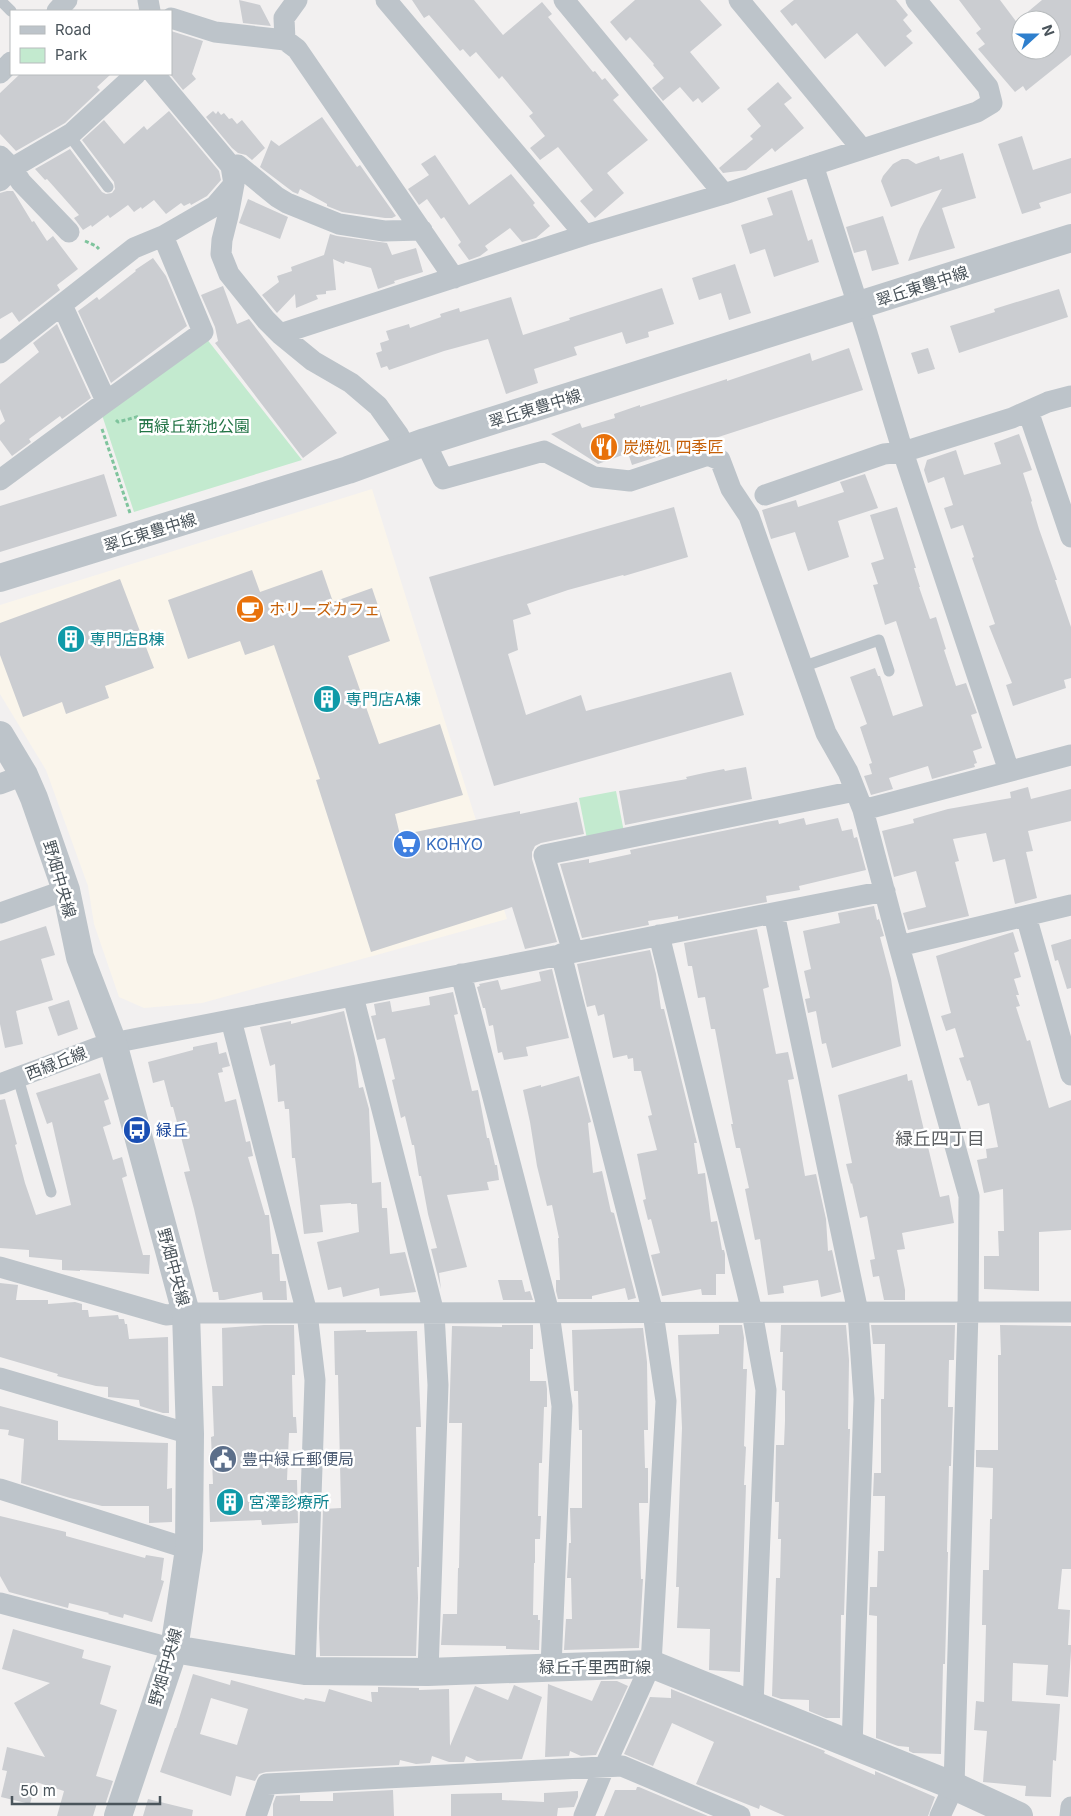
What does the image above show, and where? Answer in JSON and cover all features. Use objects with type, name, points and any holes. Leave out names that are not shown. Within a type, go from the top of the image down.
[{"type":"street","points":[[59,10],[67,0]]},
{"type":"street","points":[[285,40],[284,18],[297,0]]},
{"type":"street","points":[[386,0],[585,235]]},
{"type":"street","points":[[564,0],[724,194]]},
{"type":"street","points":[[740,0],[862,149]]},
{"type":"street","points":[[280,334],[585,235],[724,194],[976,112],[992,103],[988,87],[916,0]]},
{"type":"street","points":[[172,18],[215,32],[285,40],[298,49],[454,278]]},
{"type":"street","points":[[0,73],[10,63]]},
{"type":"street","points":[[69,232],[22,182],[4,168],[69,135],[135,75]]},
{"type":"street","points":[[155,75],[233,175],[221,254],[230,274],[266,320],[280,334],[314,361],[351,383],[378,406],[398,434],[416,446],[443,479],[544,451],[594,477],[630,481],[708,455],[720,460],[731,489],[749,516],[826,733],[848,772],[859,800],[969,1196],[968,1312],[954,1786],[940,1816]]},
{"type":"street","points":[[0,353],[134,248],[163,236],[215,206],[238,165],[287,202],[339,224],[384,231],[422,230]]},
{"type":"street","points":[[813,165],[859,306],[903,452],[1010,771]]},
{"type":"street","points":[[0,480],[203,332],[163,236]]},
{"type":"street","name":"翠丘東豊中線","points":[[0,578],[348,470],[416,446],[1071,238]]},
{"type":"street","points":[[62,305],[101,405]]},
{"type":"street","points":[[765,495],[884,454],[903,452],[1012,418],[1048,402],[1071,396]]},
{"type":"street","points":[[1028,411],[1071,537]]},
{"type":"street","name":"野畑中央線","points":[[0,735],[12,780],[34,798],[66,890],[80,957],[113,1043],[186,1313],[190,1434],[189,1549],[174,1649],[118,1816]]},
{"type":"street","points":[[584,1816],[651,1664],[666,1402],[654,1312],[544,855],[859,800],[1010,771],[1071,755]]},
{"type":"street","points":[[0,913],[66,890]]},
{"type":"street","name":"西緑丘線","points":[[9,1081],[113,1043],[885,891]]},
{"type":"street","points":[[900,946],[1071,905]]},
{"type":"street","points":[[774,913],[858,1312],[864,1399],[852,1746]]},
{"type":"street","points":[[1026,916],[1071,1075]]},
{"type":"street","points":[[660,935],[752,1312],[766,1390],[753,1704]]},
{"type":"street","points":[[461,974],[549,1313],[562,1406],[551,1667]]},
{"type":"street","points":[[353,996],[434,1313],[438,1385],[428,1672]]},
{"type":"street","points":[[231,1020],[307,1313],[315,1380],[306,1671]]},
{"type":"street","points":[[0,1267],[166,1315],[186,1313],[1071,1312]]},
{"type":"street","points":[[0,1378],[190,1434]]},
{"type":"street","points":[[0,1488],[189,1549]]},
{"type":"street","points":[[1,1607],[174,1649]]},
{"type":"street","name":"緑丘千里西町線","points":[[174,1649],[306,1671],[428,1672],[651,1664],[954,1786],[1019,1816]]},
{"type":"street","points":[[256,1816],[267,1784],[622,1766],[740,1816]]},
{"type":"street","points":[[1070,1816],[1071,1807]]},
{"type":"lane","points":[[0,0],[10,10]]},
{"type":"lane","points":[[69,135],[108,187]]},
{"type":"lane","points":[[802,667],[879,640],[889,672]]},
{"type":"lane","points":[[9,1081],[51,1192]]},
{"type":"path","points":[[69,232],[96,246],[112,266]]},
{"type":"path","points":[[101,405],[131,518]]},
{"type":"shaded area","points":[[372,489],[507,919],[202,1003],[144,1008],[119,997],[94,924],[88,886],[46,770],[0,694],[0,605]]},
{"type":"green space","name":"西緑丘新池公園","points":[[206,338],[302,460],[134,512],[102,415]]},
{"type":"green space","points":[[616,791],[624,832],[587,839],[579,798]]},
{"type":"building","points":[[239,0],[260,5],[271,26],[243,23]]},
{"type":"building","points":[[412,0],[474,0],[503,35],[542,2],[552,14],[548,17],[593,72],[595,71],[602,80],[605,78],[619,95],[613,100],[648,140],[607,173],[624,193],[595,218],[580,201],[593,190],[558,147],[540,160],[530,148],[545,136],[529,116],[533,113],[502,76],[499,79],[476,52],[470,57],[463,49],[460,51],[429,15],[424,18]]},
{"type":"building","points":[[635,0],[700,0],[722,25],[690,52],[720,88],[702,103],[698,98],[693,102],[680,87],[663,101],[652,88],[664,78],[630,37],[626,41],[610,22]]},
{"type":"building","points":[[794,0],[896,0],[908,15],[903,20],[912,31],[906,36],[913,43],[885,67],[857,33],[825,59],[796,23],[792,26],[780,11]]},
{"type":"building","points":[[959,0],[1000,0],[1011,15],[1011,60],[1061,60],[1061,10],[1030,10],[1042,0],[1071,0],[1071,55],[1026,91],[1023,86],[1015,92],[978,49],[985,44],[976,33],[981,29]]},
{"type":"building","points":[[172,31],[203,41],[192,74],[196,79],[183,90],[171,75]]},
{"type":"building","points":[[19,75],[110,75],[97,87],[100,90],[65,123],[16,151],[0,134],[0,93]]},
{"type":"building","points":[[778,82],[792,98],[784,104],[804,128],[775,152],[772,148],[746,170],[723,173],[719,168],[753,139],[750,136],[761,126],[747,109]]},
{"type":"building","points":[[169,111],[219,171],[221,180],[207,196],[191,205],[190,203],[184,206],[181,203],[166,214],[154,200],[142,209],[141,207],[134,212],[128,205],[110,218],[108,215],[92,227],[91,225],[83,230],[74,218],[79,215],[47,179],[45,180],[35,169],[70,149],[102,192],[106,194],[112,193],[115,189],[114,182],[82,140],[104,120],[124,144],[144,126],[147,130]]},
{"type":"building","points":[[213,111],[216,114],[218,111],[221,115],[224,113],[237,124],[242,120],[265,148],[252,160],[246,155],[238,153],[206,117]]},
{"type":"building","points":[[322,117],[357,167],[360,165],[396,216],[385,218],[342,212],[327,206],[327,204],[300,189],[298,194],[293,192],[260,167],[271,140],[279,146]]},
{"type":"building","points":[[1022,136],[1033,170],[1071,158],[1071,193],[1039,203],[1041,208],[1022,214],[998,144]]},
{"type":"building","points":[[963,153],[976,198],[942,208],[955,248],[908,261],[920,229],[942,189],[891,207],[881,181],[883,176],[893,164],[902,159],[908,159],[916,164],[939,156],[940,160]]},
{"type":"building","points":[[435,155],[469,205],[511,174],[535,203],[533,205],[550,226],[536,238],[522,242],[510,228],[485,246],[488,250],[480,256],[469,260],[458,245],[461,242],[444,217],[441,219],[427,199],[419,205],[408,189],[429,175],[421,164]]},
{"type":"building","points":[[792,190],[808,241],[812,239],[819,262],[774,277],[765,249],[750,254],[741,225],[773,215],[767,198]]},
{"type":"building","points":[[13,191],[32,222],[34,221],[47,241],[53,236],[78,269],[57,285],[60,290],[19,322],[12,312],[0,319],[0,193]]},
{"type":"building","points":[[248,199],[288,217],[280,239],[239,223]]},
{"type":"building","points":[[883,216],[899,264],[872,271],[866,250],[854,253],[846,227]]},
{"type":"building","points":[[330,234],[387,243],[392,255],[416,248],[423,272],[394,281],[395,283],[378,289],[371,268],[345,261],[344,264],[333,259],[336,290],[316,295],[318,299],[296,308],[295,294],[277,313],[262,295],[279,282],[277,276],[292,271],[291,267],[324,255]]},
{"type":"building","points":[[153,258],[166,276],[187,326],[111,383],[78,311],[97,297],[99,300],[135,270]]},
{"type":"building","points":[[735,264],[751,313],[729,320],[721,293],[699,300],[692,278]]},
{"type":"building","points":[[223,286],[237,324],[249,319],[337,433],[303,458],[215,343],[218,341],[215,327],[201,295]]},
{"type":"building","points":[[662,288],[674,324],[648,332],[649,337],[626,344],[622,332],[574,347],[577,355],[534,369],[538,383],[506,394],[488,339],[444,351],[389,370],[387,366],[381,368],[376,353],[382,351],[380,343],[389,340],[386,331],[409,324],[410,328],[441,317],[440,314],[459,308],[460,312],[511,297],[523,335]]},
{"type":"building","points":[[1059,289],[1068,317],[959,353],[950,326],[995,312],[994,309]]},
{"type":"building","points":[[57,324],[91,398],[62,419],[60,416],[29,439],[31,442],[12,456],[0,440],[0,425],[5,421],[0,409],[0,384],[39,352],[33,343]]},
{"type":"building","points":[[849,348],[863,390],[632,465],[628,453],[598,464],[551,434],[580,423],[582,428],[615,418],[614,414],[640,405],[640,407],[727,379],[727,381],[810,353],[812,361]]},
{"type":"building","points":[[928,348],[935,369],[918,374],[911,353]]},
{"type":"building","points":[[1019,434],[1032,470],[1023,473],[1071,627],[1071,678],[1064,680],[1066,688],[1013,706],[1006,685],[1012,683],[989,626],[995,624],[972,558],[974,557],[963,525],[951,529],[944,508],[953,505],[944,477],[928,483],[924,470],[927,460],[956,450],[964,475],[1001,464],[994,443]]},
{"type":"building","points":[[104,474],[117,516],[0,552],[0,506]]},
{"type":"building","points":[[865,474],[878,508],[838,521],[849,557],[808,571],[795,532],[771,539],[762,510],[796,500],[798,507],[844,492],[840,482]]},
{"type":"building","points":[[674,507],[688,557],[568,590],[527,604],[531,614],[513,620],[518,650],[508,654],[526,715],[581,695],[586,711],[731,672],[744,715],[494,786],[429,577]]},
{"type":"building","points":[[897,507],[916,568],[914,568],[919,587],[930,619],[936,617],[946,649],[944,650],[956,686],[966,683],[977,713],[971,715],[982,748],[973,751],[977,763],[974,764],[975,767],[932,779],[928,766],[889,778],[893,789],[871,795],[864,776],[872,774],[869,764],[872,763],[860,727],[867,724],[850,677],[875,668],[878,676],[880,676],[893,716],[923,706],[896,621],[885,625],[873,585],[878,584],[871,563],[884,559],[870,515]]},
{"type":"building","points":[[252,570],[260,592],[322,570],[333,602],[372,588],[390,641],[348,656],[379,744],[440,724],[463,795],[395,814],[400,835],[520,811],[520,814],[577,802],[584,834],[541,843],[535,846],[532,852],[532,859],[557,942],[525,949],[512,907],[371,952],[316,780],[320,779],[274,645],[245,655],[240,641],[188,659],[168,600]]},
{"type":"building","name":"専門店B棟","points":[[120,579],[154,668],[105,686],[109,698],[66,714],[62,702],[23,717],[0,655],[0,623]]},
{"type":"building","points":[[746,767],[752,799],[625,825],[619,791],[687,779],[686,777],[724,769],[725,771]]},
{"type":"building","points":[[1028,787],[1031,799],[1071,789],[1071,821],[1028,831],[1033,851],[1026,852],[1037,898],[1015,904],[1005,859],[993,862],[986,833],[953,839],[959,861],[955,862],[969,916],[908,930],[903,913],[926,907],[916,871],[894,877],[882,831],[914,823],[913,819],[948,809],[1011,798],[1010,792]]},
{"type":"building","points":[[804,818],[806,825],[838,818],[842,831],[852,829],[854,838],[857,837],[866,870],[799,886],[800,890],[766,896],[767,902],[678,919],[678,916],[648,921],[649,925],[582,938],[560,864],[589,859],[589,863],[631,854],[630,850],[766,822],[778,820],[779,824]]},
{"type":"building","points":[[874,906],[877,920],[879,919],[884,936],[880,937],[891,979],[901,1046],[832,1068],[826,1043],[822,1044],[816,1011],[808,1013],[805,999],[810,998],[804,971],[811,969],[803,931],[840,923],[838,913]]},
{"type":"building","points":[[46,926],[55,955],[41,959],[53,1000],[16,1011],[23,1044],[5,1048],[0,1024],[0,941]]},
{"type":"building","points":[[757,929],[769,987],[763,989],[776,1054],[788,1052],[794,1079],[788,1080],[805,1176],[816,1174],[826,1219],[828,1251],[832,1250],[841,1292],[821,1297],[818,1280],[783,1286],[784,1293],[768,1295],[760,1239],[755,1240],[745,1189],[749,1188],[740,1148],[736,1148],[715,1029],[711,1029],[705,997],[698,998],[692,966],[688,966],[684,943]]},
{"type":"building","points":[[1013,932],[1019,951],[1014,953],[1021,977],[1014,979],[1019,995],[1016,995],[1020,1006],[1016,1007],[1027,1041],[1030,1040],[1049,1108],[1071,1100],[1071,1230],[1039,1232],[1039,1291],[984,1289],[984,1256],[999,1256],[998,1231],[1004,1231],[1003,1189],[984,1193],[977,1160],[987,1158],[986,1149],[998,1147],[989,1103],[978,1106],[970,1080],[967,1081],[959,1058],[964,1057],[955,1028],[946,1031],[941,1016],[951,1013],[936,956]]},
{"type":"building","points":[[1071,939],[1071,988],[1067,989],[1058,960],[1055,961],[1051,945]]},
{"type":"building","points":[[650,950],[661,1009],[664,1009],[697,1143],[694,1143],[698,1174],[705,1173],[711,1222],[717,1221],[722,1250],[724,1250],[725,1254],[725,1274],[716,1274],[716,1295],[702,1295],[701,1289],[662,1296],[651,1255],[660,1253],[651,1219],[648,1220],[643,1200],[646,1199],[637,1154],[657,1150],[648,1116],[652,1115],[641,1071],[634,1071],[633,1058],[628,1059],[627,1055],[613,1058],[604,1014],[598,1016],[595,1005],[587,1007],[577,964]]},
{"type":"building","points":[[552,969],[569,1038],[526,1047],[528,1056],[504,1060],[502,1052],[498,1053],[493,1025],[489,1026],[477,987],[480,986],[479,984],[498,980],[501,990],[541,981],[539,972]]},
{"type":"building","points":[[453,992],[458,1014],[454,1015],[472,1091],[478,1090],[487,1138],[489,1138],[495,1165],[497,1165],[499,1180],[487,1182],[489,1190],[447,1195],[467,1267],[439,1273],[441,1289],[431,1249],[437,1248],[421,1176],[419,1176],[414,1145],[412,1145],[405,1116],[401,1118],[392,1080],[395,1079],[385,1038],[377,1040],[371,1016],[376,1015],[374,1004],[390,1001],[392,1012],[430,1005],[429,997]]},
{"type":"building","points":[[69,1000],[78,1029],[58,1036],[48,1007]]},
{"type":"building","points":[[344,1011],[355,1058],[359,1088],[363,1087],[369,1109],[372,1183],[381,1182],[382,1208],[387,1208],[390,1254],[405,1252],[416,1292],[380,1296],[379,1288],[343,1297],[341,1287],[328,1290],[317,1242],[359,1232],[357,1204],[320,1205],[323,1232],[304,1234],[295,1158],[292,1158],[289,1109],[285,1109],[284,1101],[278,1102],[275,1064],[270,1066],[260,1027],[291,1021],[291,1024]]},
{"type":"building","points":[[217,1042],[219,1054],[226,1052],[230,1066],[222,1068],[223,1072],[218,1073],[225,1102],[236,1099],[246,1142],[250,1141],[253,1156],[248,1157],[265,1215],[269,1215],[272,1254],[279,1254],[280,1281],[286,1281],[287,1300],[263,1300],[262,1292],[219,1300],[218,1292],[213,1292],[184,1172],[190,1171],[173,1107],[171,1107],[164,1080],[153,1083],[148,1062],[193,1050],[193,1047]]},
{"type":"building","points":[[100,1073],[109,1099],[104,1101],[111,1124],[103,1127],[113,1160],[122,1157],[127,1176],[122,1178],[143,1255],[150,1255],[149,1274],[62,1270],[62,1260],[29,1257],[29,1250],[0,1248],[0,1100],[5,1099],[25,1183],[36,1215],[71,1205],[52,1122],[47,1124],[36,1093]]},
{"type":"building","points":[[907,1074],[908,1081],[912,1080],[940,1197],[949,1195],[954,1223],[902,1233],[905,1249],[897,1250],[905,1290],[905,1300],[884,1300],[879,1276],[873,1277],[870,1260],[875,1259],[867,1216],[860,1218],[846,1164],[852,1163],[838,1095]]},
{"type":"building","points":[[579,1076],[591,1122],[588,1123],[593,1173],[602,1171],[611,1212],[614,1213],[636,1298],[628,1300],[625,1288],[592,1296],[592,1299],[558,1299],[556,1291],[556,1280],[560,1280],[559,1238],[552,1205],[547,1206],[537,1166],[523,1090]]},
{"type":"building","points":[[498,1280],[522,1280],[525,1292],[530,1291],[533,1300],[503,1300]]},
{"type":"building","points":[[0,1283],[18,1285],[16,1300],[48,1300],[48,1304],[75,1302],[82,1304],[82,1310],[88,1310],[89,1317],[118,1315],[119,1319],[124,1319],[125,1324],[127,1324],[129,1339],[168,1337],[169,1413],[140,1406],[139,1400],[108,1397],[108,1387],[96,1386],[57,1376],[58,1374],[0,1357]]},
{"type":"building","points":[[294,1325],[295,1375],[292,1375],[293,1417],[296,1417],[297,1433],[289,1433],[287,1480],[297,1480],[298,1523],[262,1525],[261,1520],[210,1522],[209,1484],[213,1484],[211,1437],[214,1436],[212,1386],[223,1386],[222,1328]]},
{"type":"building","points":[[502,1325],[533,1325],[533,1349],[530,1349],[530,1381],[546,1381],[547,1389],[547,1407],[544,1407],[542,1463],[539,1463],[538,1516],[541,1516],[540,1539],[535,1539],[534,1563],[533,1615],[538,1615],[538,1620],[540,1620],[539,1650],[506,1649],[506,1646],[441,1645],[443,1614],[457,1614],[459,1568],[462,1423],[449,1423],[452,1326],[502,1327]]},
{"type":"building","points":[[719,1325],[742,1325],[744,1338],[743,1369],[747,1369],[744,1446],[746,1447],[744,1485],[746,1485],[740,1672],[709,1670],[710,1629],[677,1628],[679,1587],[676,1587],[682,1428],[678,1335],[719,1334]]},
{"type":"building","points":[[781,1325],[846,1325],[849,1360],[848,1429],[850,1429],[844,1615],[841,1615],[840,1718],[826,1718],[809,1711],[809,1700],[781,1699],[772,1696],[776,1578],[780,1578],[781,1539],[778,1539],[779,1502],[775,1502],[776,1445],[784,1445],[785,1421],[785,1391],[782,1390],[783,1352],[780,1352]]},
{"type":"building","points":[[871,1325],[955,1325],[954,1360],[949,1360],[948,1407],[953,1407],[951,1466],[949,1466],[941,1754],[913,1753],[909,1751],[909,1747],[898,1746],[876,1738],[877,1616],[869,1615],[870,1587],[877,1587],[878,1551],[884,1551],[885,1496],[873,1496],[874,1473],[881,1473],[881,1399],[884,1399],[885,1344],[873,1344]]},
{"type":"building","points":[[1000,1325],[1071,1326],[1071,1569],[1062,1569],[1058,1609],[1070,1610],[1068,1645],[1071,1645],[1071,1651],[1068,1697],[1046,1695],[1048,1665],[1013,1663],[1012,1701],[1060,1704],[1056,1761],[1053,1760],[1051,1797],[1025,1796],[1026,1786],[983,1782],[987,1731],[974,1730],[976,1701],[984,1702],[986,1625],[982,1625],[983,1570],[989,1570],[993,1468],[976,1467],[976,1450],[998,1450],[998,1355],[1001,1355]]},
{"type":"building","points":[[643,1328],[647,1362],[648,1430],[644,1430],[645,1468],[648,1468],[648,1503],[639,1503],[641,1579],[643,1579],[639,1648],[564,1650],[566,1619],[572,1619],[571,1578],[567,1578],[569,1543],[571,1543],[570,1508],[582,1508],[582,1430],[579,1430],[578,1391],[574,1391],[572,1330]]},
{"type":"building","points":[[366,1330],[366,1332],[417,1331],[421,1427],[416,1427],[419,1567],[417,1567],[416,1656],[320,1656],[319,1628],[323,1509],[341,1508],[338,1375],[335,1375],[334,1331]]},
{"type":"building","points":[[0,1406],[58,1421],[58,1440],[168,1443],[167,1489],[172,1488],[172,1522],[149,1523],[149,1506],[102,1506],[21,1483],[24,1439],[8,1435],[9,1430],[0,1429]]},
{"type":"building","points":[[0,1516],[66,1532],[66,1536],[145,1558],[146,1555],[164,1558],[161,1580],[164,1581],[152,1622],[124,1614],[123,1618],[69,1603],[68,1608],[9,1592],[0,1576]]},
{"type":"building","points":[[13,1629],[84,1650],[82,1658],[111,1666],[100,1704],[117,1710],[96,1776],[113,1781],[105,1805],[97,1803],[93,1816],[57,1816],[64,1791],[36,1782],[30,1804],[1,1797],[7,1771],[2,1770],[7,1747],[45,1757],[14,1703],[50,1683],[2,1669]]},
{"type":"building","points":[[193,1674],[230,1685],[231,1680],[304,1700],[305,1698],[325,1702],[329,1689],[372,1702],[371,1692],[378,1692],[378,1687],[419,1688],[419,1690],[449,1689],[450,1746],[475,1686],[508,1700],[514,1685],[542,1697],[522,1759],[477,1761],[466,1756],[464,1762],[449,1762],[432,1756],[430,1763],[416,1764],[400,1760],[399,1765],[266,1772],[259,1774],[255,1781],[236,1776],[231,1796],[160,1772]],"holes":[[[211,1698],[248,1709],[237,1745],[200,1734]]]},
{"type":"building","points":[[601,1681],[617,1681],[628,1686],[596,1755],[581,1756],[570,1751],[569,1756],[545,1757],[548,1684],[592,1701]]},
{"type":"building","points":[[671,1689],[825,1751],[824,1753],[875,1775],[875,1771],[935,1797],[928,1816],[785,1816],[760,1805],[759,1809],[696,1784],[714,1742],[672,1723],[653,1766],[624,1754],[650,1697],[671,1698]]},
{"type":"building","points":[[637,1787],[708,1816],[604,1816],[615,1790],[636,1790]]},
{"type":"building","points":[[393,1790],[394,1816],[273,1816],[273,1804],[276,1796],[300,1795],[300,1801],[333,1801],[333,1793]]},
{"type":"building","points":[[578,1791],[574,1807],[558,1808],[557,1816],[451,1816],[451,1794],[502,1793],[502,1800],[544,1802],[544,1793]]},
{"type":"building","points":[[148,1799],[193,1810],[192,1816],[143,1816]]},
{"type":"place","name":"炭焼処 四季匠","points":[[604,447]]},
{"type":"place","name":"ホリーズカフェ","points":[[250,609]]},
{"type":"place","name":"専門店B棟","points":[[71,639]]},
{"type":"place","name":"専門店A棟","points":[[327,699]]},
{"type":"place","name":"KOHYO","points":[[407,844]]},
{"type":"place","name":"緑丘","points":[[137,1130]]},
{"type":"place","name":"豊中緑丘郵便局","points":[[223,1459]]},
{"type":"place","name":"宮澤診療所","points":[[230,1502]]},
{"type":"district","name":"緑丘四丁目","points":[[940,1139]]}]
